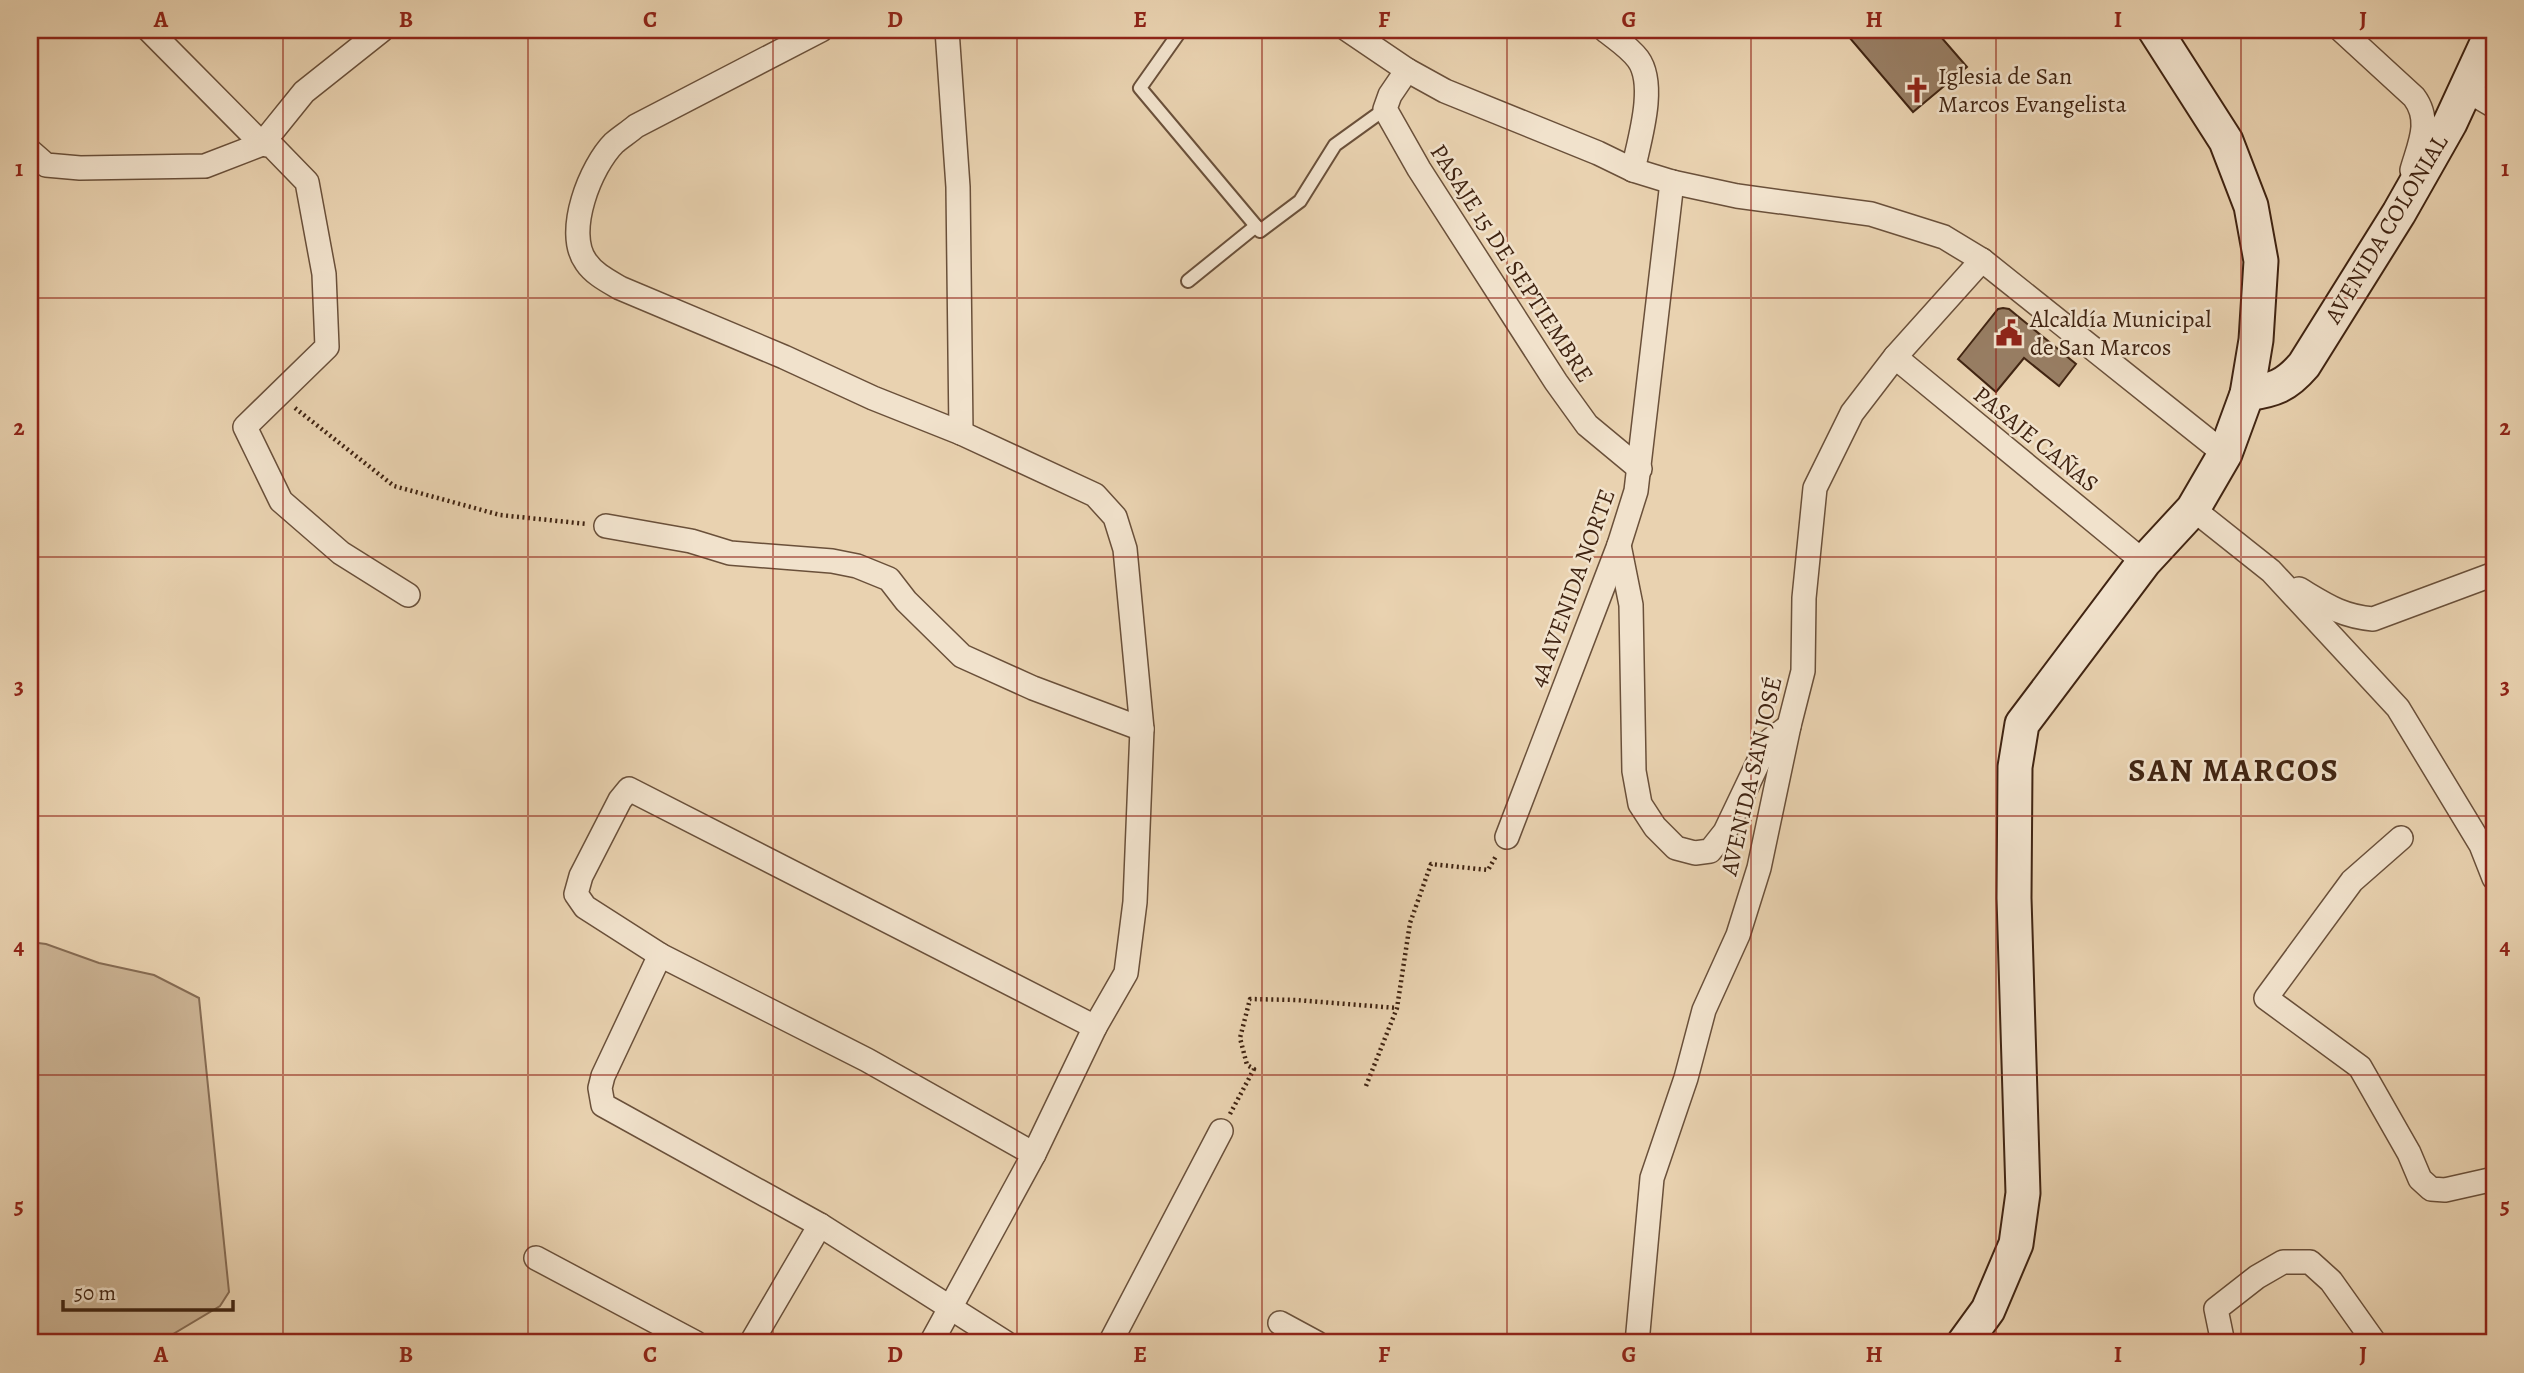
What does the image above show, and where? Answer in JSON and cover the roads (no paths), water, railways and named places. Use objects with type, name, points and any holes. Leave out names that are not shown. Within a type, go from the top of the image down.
[{"type":"main road","points":[[1964,1343],[1988,1310],[2016,1244],[2023,1193],[2014,898],[2015,767],[2022,724],[2144,562],[2193,509],[2225,454],[2247,394],[2256,340],[2261,261],[2251,206],[2226,141],[2155,30]]},
{"type":"main road","name":"AVENIDA COLONIAL","points":[[2247,394],[2276,388],[2291,380],[2304,365],[2399,214],[2450,123],[2493,30]]},
{"type":"street","points":[[149,30],[262,144],[272,146],[307,182],[324,274],[327,346],[245,427],[281,501],[341,553],[408,596]]},
{"type":"street","points":[[30,151],[46,165],[80,168],[205,166],[262,144],[304,92],[382,30]]},
{"type":"street","points":[[821,30],[636,126],[614,144],[594,172],[578,220],[579,242],[585,262],[603,278],[620,288],[784,357],[873,398],[961,433],[1095,495],[1115,517],[1125,549],[1142,729],[1135,902],[1126,973],[1094,1027],[1034,1154],[931,1343]]},
{"type":"street","points":[[947,30],[958,187],[961,433]]},
{"type":"street","points":[[1348,30],[1407,70],[1445,91],[1598,153],[1633,170],[1672,183],[1737,197],[1871,214],[1944,237],[1982,260],[2225,454]]},
{"type":"street","points":[[1605,30],[1639,60],[1646,82],[1645,107],[1633,170]]},
{"type":"street","points":[[2341,30],[2414,97],[2423,109],[2424,129],[2399,214]]},
{"type":"street","points":[[1385,109],[1390,95],[1407,70]]},
{"type":"street","points":[[2465,89],[2494,106]]},
{"type":"street","name":"PASAJE 15 DE SEPTIEMBRE","points":[[1385,109],[1419,169],[1556,382],[1587,425],[1640,469]]},
{"type":"street","name":"4A AVENIDA NORTE","points":[[1507,837],[1619,545],[1636,491],[1672,183]]},
{"type":"street","name":"AVENIDA SAN JOSÉ","points":[[1637,1343],[1652,1178],[1686,1078],[1703,1010],[1738,935],[1759,868],[1803,671],[1804,598],[1815,488],[1852,413],[1895,357],[1982,260]]},
{"type":"street","name":"PASAJE CAÑAS","points":[[1895,357],[2144,562]]},
{"type":"street","points":[[2193,509],[2271,571],[2336,612],[2354,617],[2373,619],[2494,574]]},
{"type":"street","points":[[606,526],[691,541],[730,553],[832,561],[857,566],[889,579],[906,601],[962,656],[1034,688],[1142,729]]},
{"type":"street","points":[[1619,545],[1630,605],[1634,771],[1640,804],[1655,827],[1676,848],[1695,853],[1710,851],[1725,832],[1768,743],[1789,726]]},
{"type":"street","points":[[2271,571],[2398,708],[2481,845],[2494,878]]},
{"type":"street","points":[[1034,1154],[866,1060],[660,954],[586,908],[576,894],[581,876],[620,800],[629,789],[1094,1027]]},
{"type":"street","points":[[2401,838],[2351,881],[2266,998],[2360,1067],[2425,1185],[2438,1191],[2494,1179]]},
{"type":"street","points":[[660,954],[603,1076],[600,1088],[603,1105],[820,1226],[1006,1343]]},
{"type":"street","points":[[1110,1343],[1221,1131]]},
{"type":"street","points":[[751,1343],[820,1226]]},
{"type":"street","points":[[536,1258],[696,1343]]},
{"type":"street","points":[[2223,1343],[2216,1309],[2257,1277],[2283,1262],[2310,1262],[2331,1280],[2375,1343]]},
{"type":"street","points":[[1280,1323],[1317,1343]]},
{"type":"lane","points":[[1181,30],[1140,88],[1260,231],[1300,201],[1335,145],[1385,109]]},
{"type":"lane","points":[[1188,281],[1256,226]]},
{"type":"place","name":"Iglesia de San Marcos Evangelista","points":[[1917,90]]},
{"type":"place","name":"Alcaldía Municipal de San Marcos","points":[[2009,333]]},
{"type":"district","name":"SAN MARCOS","points":[[2234,770]]}]
